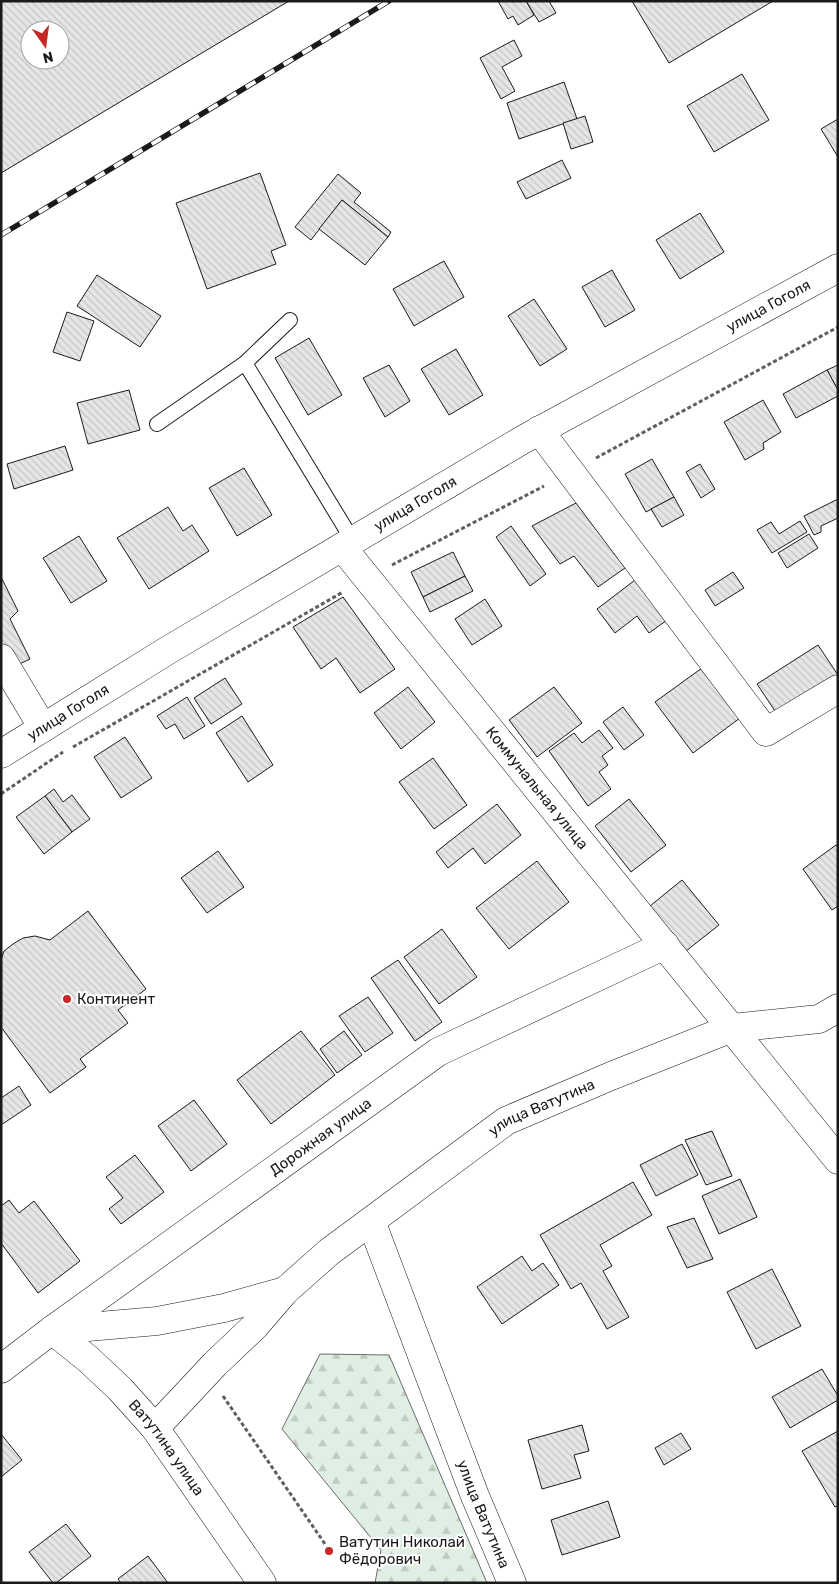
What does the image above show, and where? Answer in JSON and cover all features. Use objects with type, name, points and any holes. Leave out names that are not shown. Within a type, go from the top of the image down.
[{"type":"street","name":"улица Гоголя","points":[[1,754],[166,652],[539,430],[838,268]]},
{"type":"street","points":[[539,430],[766,732],[838,689]]},
{"type":"street","name":"Коммунальная улица","points":[[348,544],[367,578],[838,1160]]},
{"type":"street","points":[[1,658],[43,728]]},
{"type":"street","name":"Дорожная улица","points":[[1,1369],[52,1330],[438,1052],[665,946]]},
{"type":"street","points":[[732,1028],[819,1019],[838,1008]]},
{"type":"street","name":"улица Ватутина","points":[[155,1428],[255,1326],[285,1291],[329,1252],[506,1121],[611,1076],[732,1028]]},
{"type":"street","name":"улица Ватутина","points":[[371,1221],[475,1496],[512,1583]]},
{"type":"street","points":[[52,1330],[157,1321],[224,1308],[285,1291]]},
{"type":"street","name":"Ватутина улица","points":[[52,1330],[88,1359],[120,1389],[155,1428],[262,1583]]},
{"type":"lane","points":[[156,424],[245,364],[290,320]]},
{"type":"lane","points":[[245,364],[348,544]]},
{"type":"path","points":[[1,794],[62,753],[367,578],[570,472],[838,327]]},
{"type":"path","points":[[207,1373],[325,1544]]},
{"type":"green space","points":[[320,1354],[389,1355],[487,1583],[375,1583],[381,1550],[282,1429]]},
{"type":"building","points":[[1,1],[289,1],[1,173]]},
{"type":"building","points":[[498,1],[526,1],[534,15],[518,25],[513,16],[508,19]]},
{"type":"building","points":[[526,1],[549,1],[556,13],[539,22]]},
{"type":"building","points":[[632,1],[773,1],[669,63]]},
{"type":"building","points":[[514,40],[522,56],[502,67],[515,91],[501,99],[480,58]]},
{"type":"building","points":[[742,74],[769,120],[714,152],[687,106]]},
{"type":"building","points":[[564,82],[577,119],[519,139],[507,103]]},
{"type":"building","points":[[585,116],[593,142],[571,149],[563,123]]},
{"type":"building","points":[[838,119],[838,157],[821,129]]},
{"type":"building","points":[[562,160],[571,178],[526,199],[517,182]]},
{"type":"building","points":[[260,173],[286,245],[271,251],[276,264],[207,289],[176,203]]},
{"type":"building","points":[[338,174],[361,193],[354,202],[391,232],[388,237],[342,200],[311,240],[295,227]]},
{"type":"building","points":[[342,200],[388,237],[365,265],[319,229]]},
{"type":"building","points":[[700,213],[724,252],[680,279],[656,240]]},
{"type":"building","points":[[444,261],[464,297],[414,326],[393,289]]},
{"type":"building","points":[[612,270],[635,310],[605,327],[582,287]]},
{"type":"building","points":[[97,275],[161,316],[140,347],[77,306]]},
{"type":"building","points":[[534,299],[567,349],[540,366],[508,316]]},
{"type":"building","points":[[67,312],[94,321],[80,361],[53,352]]},
{"type":"building","points":[[309,338],[342,395],[308,415],[275,358]]},
{"type":"building","points":[[456,349],[483,395],[449,415],[421,369]]},
{"type":"building","points":[[389,365],[410,401],[385,417],[363,378]]},
{"type":"building","points":[[838,365],[838,390],[827,370]]},
{"type":"building","points":[[827,370],[838,390],[838,396],[796,418],[783,394]]},
{"type":"building","points":[[129,390],[140,430],[88,444],[77,403]]},
{"type":"building","points":[[763,400],[781,432],[763,443],[764,449],[745,460],[724,422]]},
{"type":"building","points":[[65,446],[73,470],[14,489],[7,464]]},
{"type":"building","points":[[652,459],[674,497],[646,512],[625,474]]},
{"type":"building","points":[[700,464],[715,489],[701,498],[686,472]]},
{"type":"building","points":[[244,468],[272,515],[237,536],[209,488]]},
{"type":"building","points":[[674,497],[684,515],[662,527],[651,509]]},
{"type":"building","points":[[838,499],[838,518],[821,526],[821,532],[814,535],[804,516]]},
{"type":"building","points":[[576,503],[625,568],[598,587],[574,556],[560,564],[532,526]]},
{"type":"building","points":[[168,507],[183,531],[192,525],[209,551],[149,589],[117,538]]},
{"type":"building","points":[[800,521],[807,532],[772,553],[757,530],[771,522],[779,534]]},
{"type":"building","points":[[511,526],[546,574],[530,586],[496,537]]},
{"type":"building","points":[[809,534],[818,548],[787,568],[778,553]]},
{"type":"building","points":[[79,536],[107,581],[71,603],[43,558]]},
{"type":"building","points":[[453,552],[465,576],[423,597],[411,572]]},
{"type":"building","points":[[733,572],[744,588],[715,606],[705,590]]},
{"type":"building","points":[[465,576],[473,591],[430,612],[423,597]]},
{"type":"building","points":[[1,577],[18,611],[10,619],[30,659],[11,668],[1,649]]},
{"type":"building","points":[[639,577],[670,618],[649,633],[637,616],[615,633],[597,609]]},
{"type":"building","points":[[343,597],[395,669],[360,693],[336,658],[321,669],[293,627]]},
{"type":"building","points":[[485,599],[502,626],[472,645],[455,619]]},
{"type":"building","points":[[818,645],[838,675],[838,683],[781,720],[757,684]]},
{"type":"building","points":[[702,668],[740,718],[693,753],[655,702]]},
{"type":"building","points":[[225,678],[242,704],[211,724],[194,698]]},
{"type":"building","points":[[408,687],[435,722],[401,749],[374,713]]},
{"type":"building","points":[[554,687],[582,723],[537,757],[509,720]]},
{"type":"building","points":[[187,697],[205,726],[184,739],[175,724],[166,729],[157,716]]},
{"type":"building","points":[[623,707],[644,735],[624,750],[603,722]]},
{"type":"building","points":[[242,716],[273,765],[248,782],[216,733]]},
{"type":"building","points":[[599,730],[613,748],[602,756],[608,765],[599,772],[611,789],[588,806],[549,751],[574,733],[582,743]]},
{"type":"building","points":[[125,737],[152,778],[121,798],[94,757]]},
{"type":"building","points":[[433,758],[467,805],[434,829],[399,782]]},
{"type":"building","points":[[54,789],[63,802],[72,795],[90,819],[72,832],[45,796]]},
{"type":"building","points":[[45,796],[72,832],[44,854],[16,817]]},
{"type":"building","points":[[629,799],[666,845],[631,872],[595,826]]},
{"type":"building","points":[[497,804],[521,835],[485,864],[473,848],[448,868],[436,852]]},
{"type":"building","points":[[836,845],[838,848],[838,906],[832,910],[803,869]]},
{"type":"building","points":[[218,851],[244,887],[207,913],[181,878]]},
{"type":"building","points":[[537,861],[569,902],[509,949],[476,908]]},
{"type":"building","points":[[682,880],[719,925],[686,951],[650,906]]},
{"type":"building","name":"Континент","points":[[88,911],[146,989],[118,1010],[128,1023],[80,1059],[86,1067],[50,1093],[1,1027],[1,960],[4,951],[23,938],[35,936],[50,940]]},
{"type":"building","points":[[442,929],[477,977],[439,1004],[404,957]]},
{"type":"building","points":[[398,960],[442,1022],[415,1041],[371,978]]},
{"type":"building","points":[[368,997],[393,1033],[365,1052],[339,1016]]},
{"type":"building","points":[[301,1031],[335,1075],[271,1124],[237,1080]]},
{"type":"building","points":[[344,1031],[362,1055],[337,1073],[320,1049]]},
{"type":"building","points":[[19,1086],[31,1105],[1,1125],[1,1098]]},
{"type":"building","points":[[194,1100],[227,1144],[191,1171],[158,1126]]},
{"type":"building","points":[[712,1131],[732,1176],[706,1185],[685,1140]]},
{"type":"building","points":[[682,1144],[698,1175],[656,1196],[640,1165]]},
{"type":"building","points":[[135,1155],[164,1192],[121,1224],[109,1209],[123,1198],[106,1177]]},
{"type":"building","points":[[740,1179],[757,1217],[719,1234],[702,1196]]},
{"type":"building","points":[[633,1182],[652,1215],[600,1245],[612,1266],[603,1271],[629,1317],[607,1329],[581,1283],[571,1289],[540,1235]]},
{"type":"building","points":[[9,1200],[19,1213],[34,1201],[80,1261],[38,1293],[1,1243],[1,1206]]},
{"type":"building","points":[[694,1218],[713,1259],[687,1268],[667,1227]]},
{"type":"building","points":[[522,1256],[532,1271],[543,1263],[559,1285],[502,1324],[477,1287]]},
{"type":"building","points":[[772,1269],[801,1326],[756,1349],[727,1292]]},
{"type":"building","points":[[822,1369],[838,1396],[838,1400],[790,1428],[772,1397]]},
{"type":"building","points":[[582,1425],[589,1451],[574,1455],[581,1478],[542,1489],[528,1440]]},
{"type":"building","points":[[838,1431],[838,1506],[835,1507],[802,1451]]},
{"type":"building","points":[[681,1433],[691,1449],[664,1465],[655,1448]]},
{"type":"building","points":[[1,1434],[22,1460],[1,1477]]},
{"type":"building","points":[[608,1501],[620,1537],[562,1555],[551,1520]]},
{"type":"building","points":[[66,1524],[91,1556],[56,1583],[53,1583],[29,1552]]},
{"type":"building","points":[[148,1556],[168,1583],[121,1583],[118,1579]]},
{"type":"railway","points":[[1,235],[389,1]]},
{"type":"place","name":"Континент","points":[[67,999]]},
{"type":"place","name":"Ватутин Николай Фёдорович","points":[[329,1551]]}]
